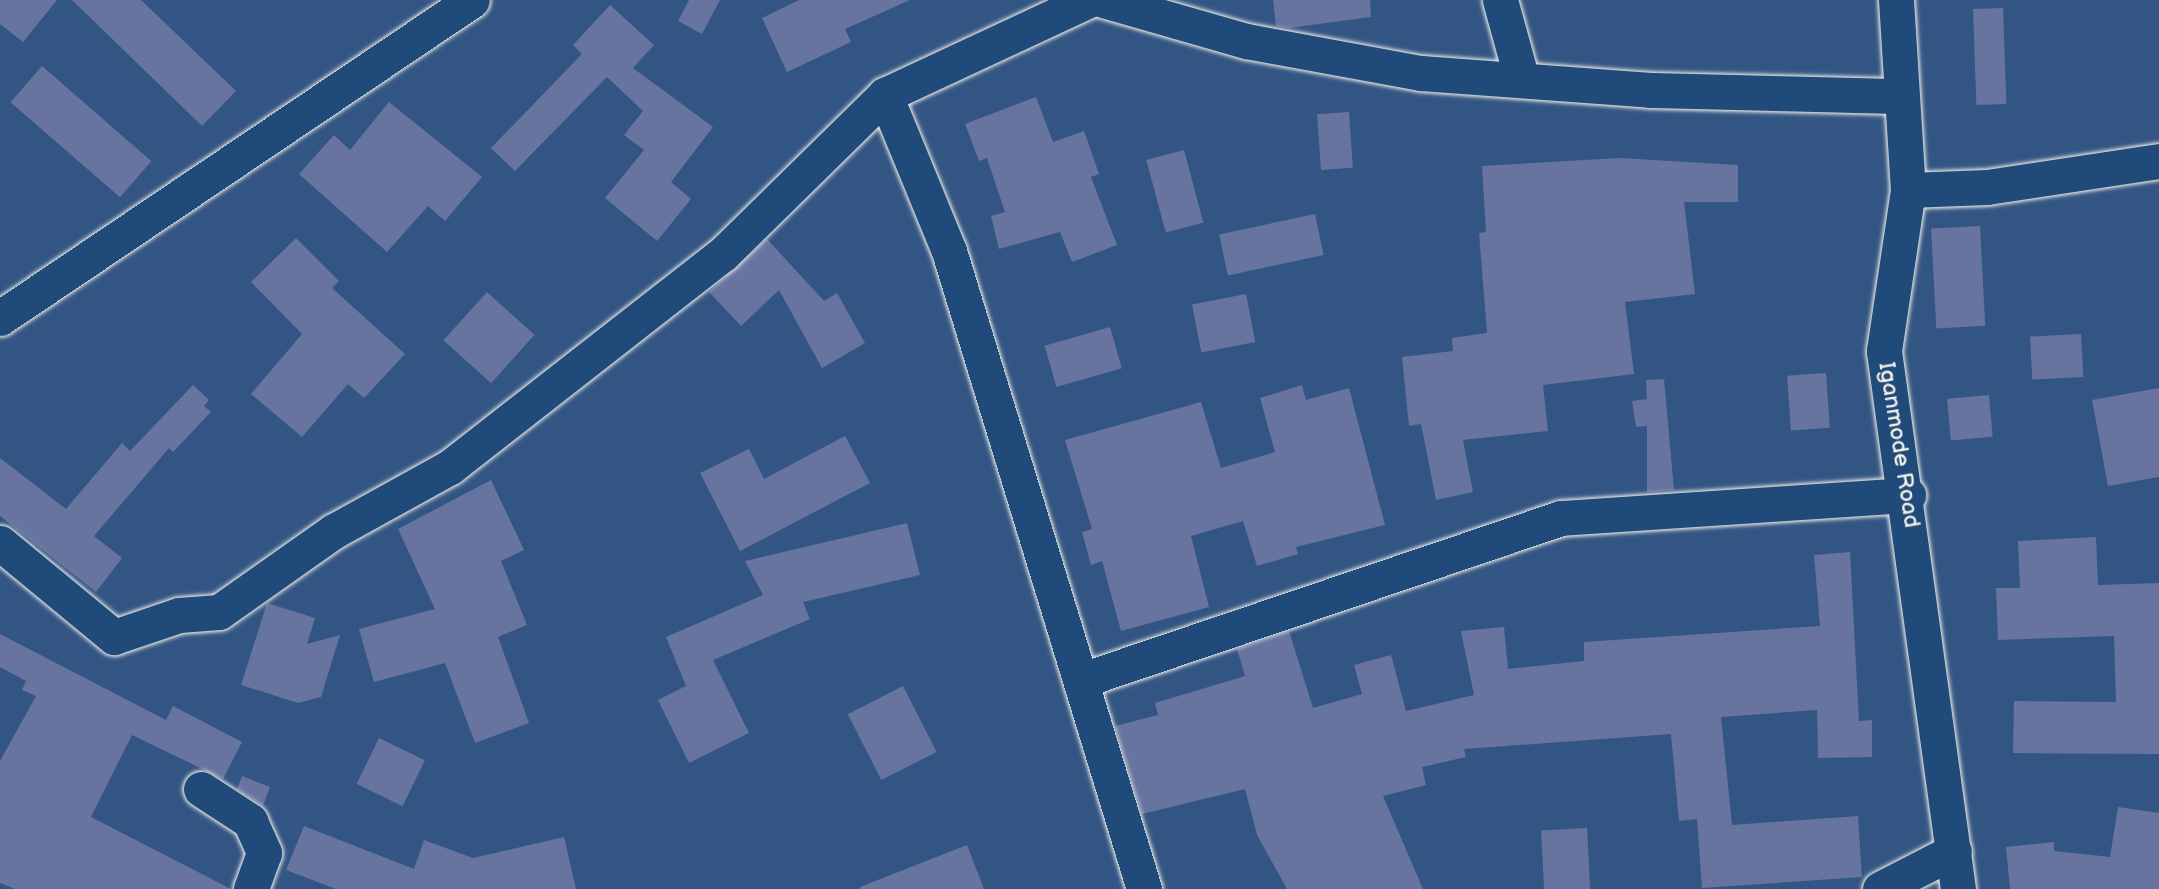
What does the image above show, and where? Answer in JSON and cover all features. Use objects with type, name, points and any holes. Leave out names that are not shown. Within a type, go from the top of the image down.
[{"type":"street","points":[[0,318],[472,0]]},
{"type":"street","points":[[0,543],[114,637],[179,615],[219,612],[334,531],[460,459],[723,254],[885,95],[1089,0]]},
{"type":"street","points":[[1103,0],[1286,49],[1421,73],[1521,76],[1650,90],[1898,96]]},
{"type":"street","points":[[1500,0],[1521,76]]},
{"type":"street","name":"Iganmode Road","points":[[1896,0],[1898,96],[1908,190],[1884,351],[1908,495],[1958,889]]},
{"type":"street","points":[[885,95],[949,251],[1085,679],[1144,889]]},
{"type":"street","points":[[1908,190],[1987,187],[2159,161]]},
{"type":"street","points":[[1085,679],[1560,518],[1908,495]]},
{"type":"street","points":[[201,789],[250,821],[264,853],[251,889]]},
{"type":"street","points":[[1880,889],[1954,851]]},
{"type":"building","points":[[0,0],[57,0],[23,42],[0,24]]},
{"type":"building","points":[[72,0],[141,0],[236,91],[202,126]]},
{"type":"building","points":[[689,0],[720,0],[702,34],[678,21]]},
{"type":"building","points":[[799,0],[910,0],[845,29],[851,42],[787,72],[762,18]]},
{"type":"building","points":[[1273,0],[1370,0],[1371,17],[1289,28],[1276,26]]},
{"type":"building","points":[[610,5],[654,45],[633,68],[713,127],[671,182],[691,199],[657,241],[605,198],[644,150],[624,135],[643,111],[607,77],[515,171],[491,148],[582,54],[573,45]]},
{"type":"building","points":[[2003,8],[2006,104],[1976,105],[1973,9]]},
{"type":"building","points":[[42,66],[151,161],[120,197],[11,102]]},
{"type":"building","points":[[1036,97],[1053,142],[1084,131],[1099,174],[1091,177],[1117,245],[1072,262],[1060,232],[999,249],[991,216],[1005,212],[987,158],[979,161],[965,124]]},
{"type":"building","points":[[389,102],[482,177],[445,221],[428,206],[387,252],[299,174],[334,135],[350,150]]},
{"type":"building","points":[[1349,112],[1353,168],[1321,170],[1317,114]]},
{"type":"building","points":[[1184,150],[1203,222],[1166,233],[1146,160]]},
{"type":"building","points":[[1619,158],[1738,165],[1738,202],[1684,202],[1695,294],[1625,302],[1634,374],[1543,385],[1548,431],[1463,440],[1473,492],[1436,500],[1421,424],[1409,426],[1402,357],[1453,351],[1452,338],[1487,333],[1479,233],[1486,232],[1482,166]]},
{"type":"building","points":[[1315,214],[1324,255],[1228,275],[1219,234]]},
{"type":"building","points":[[1980,226],[1985,326],[1936,328],[1931,229]]},
{"type":"building","points":[[296,238],[339,281],[332,288],[405,354],[364,398],[348,384],[302,437],[251,394],[302,334],[251,282]]},
{"type":"building","points":[[767,239],[824,301],[837,293],[865,343],[822,368],[779,290],[741,326],[709,292]]},
{"type":"building","points":[[487,292],[535,335],[491,383],[444,340]]},
{"type":"building","points":[[1246,294],[1255,342],[1201,353],[1192,304]]},
{"type":"building","points":[[1110,327],[1122,368],[1056,387],[1045,346]]},
{"type":"building","points":[[2081,334],[2083,377],[2032,380],[2030,337]]},
{"type":"building","points":[[1826,373],[1830,428],[1791,431],[1787,376]]},
{"type":"building","points":[[1664,379],[1674,490],[1647,492],[1647,426],[1636,427],[1632,401],[1647,399],[1646,380]]},
{"type":"building","points":[[193,385],[209,400],[204,406],[211,412],[173,452],[169,448],[94,536],[122,558],[96,592],[0,516],[0,458],[66,509],[122,443],[130,451]]},
{"type":"building","points":[[1302,385],[1306,400],[1349,388],[1385,525],[1296,547],[1298,554],[1257,566],[1243,521],[1191,536],[1209,607],[1121,631],[1102,561],[1091,565],[1082,532],[1092,529],[1065,440],[1201,402],[1221,468],[1275,452],[1260,398]]},
{"type":"building","points":[[2159,388],[2159,477],[2108,486],[2092,400]]},
{"type":"building","points":[[1989,395],[1993,437],[1951,441],[1947,399]]},
{"type":"building","points":[[845,436],[870,483],[740,551],[700,473],[749,449],[764,479]]},
{"type":"building","points":[[491,480],[524,550],[501,561],[527,625],[498,637],[529,723],[475,743],[445,663],[374,682],[359,629],[435,609],[398,529]]},
{"type":"building","points":[[907,523],[920,575],[803,602],[810,619],[713,660],[749,733],[689,763],[658,700],[686,686],[666,637],[763,595],[745,561]]},
{"type":"building","points":[[2096,537],[2098,585],[2159,583],[2159,754],[2013,753],[2014,701],[2116,702],[2114,636],[1998,640],[1996,588],[2020,588],[2018,541]]},
{"type":"building","points":[[1850,552],[1859,721],[1872,720],[1872,757],[1818,758],[1817,710],[1721,717],[1732,825],[1858,816],[1862,877],[1702,888],[1697,819],[1679,821],[1671,734],[1464,749],[1466,757],[1422,767],[1426,785],[1383,796],[1423,889],[1287,889],[1257,835],[1245,789],[1142,814],[1115,726],[1158,715],[1155,703],[1245,676],[1237,649],[1289,631],[1313,708],[1362,694],[1354,665],[1391,655],[1406,711],[1474,695],[1461,631],[1504,627],[1508,669],[1584,661],[1584,642],[1820,626],[1814,555]]},
{"type":"building","points":[[267,603],[315,618],[307,644],[340,635],[321,697],[298,703],[241,685]]},
{"type":"building","points":[[0,634],[166,720],[173,706],[242,742],[223,779],[132,735],[91,817],[231,889],[15,889],[0,883],[0,761],[36,696],[22,690],[26,681],[0,667]]},
{"type":"building","points":[[903,686],[937,752],[881,780],[848,714]]},
{"type":"building","points":[[379,738],[425,760],[402,806],[357,784]]},
{"type":"building","points":[[242,776],[270,787],[263,806],[237,789]]},
{"type":"building","points":[[2118,807],[2159,813],[2159,889],[2010,889],[2006,847],[2054,842],[2054,851],[2110,857]]},
{"type":"building","points":[[304,826],[414,869],[424,840],[473,858],[564,837],[576,889],[336,889],[286,870]]},
{"type":"building","points":[[1587,828],[1590,889],[1544,889],[1541,830]]},
{"type":"building","points":[[967,845],[984,889],[860,889],[860,887]]}]
